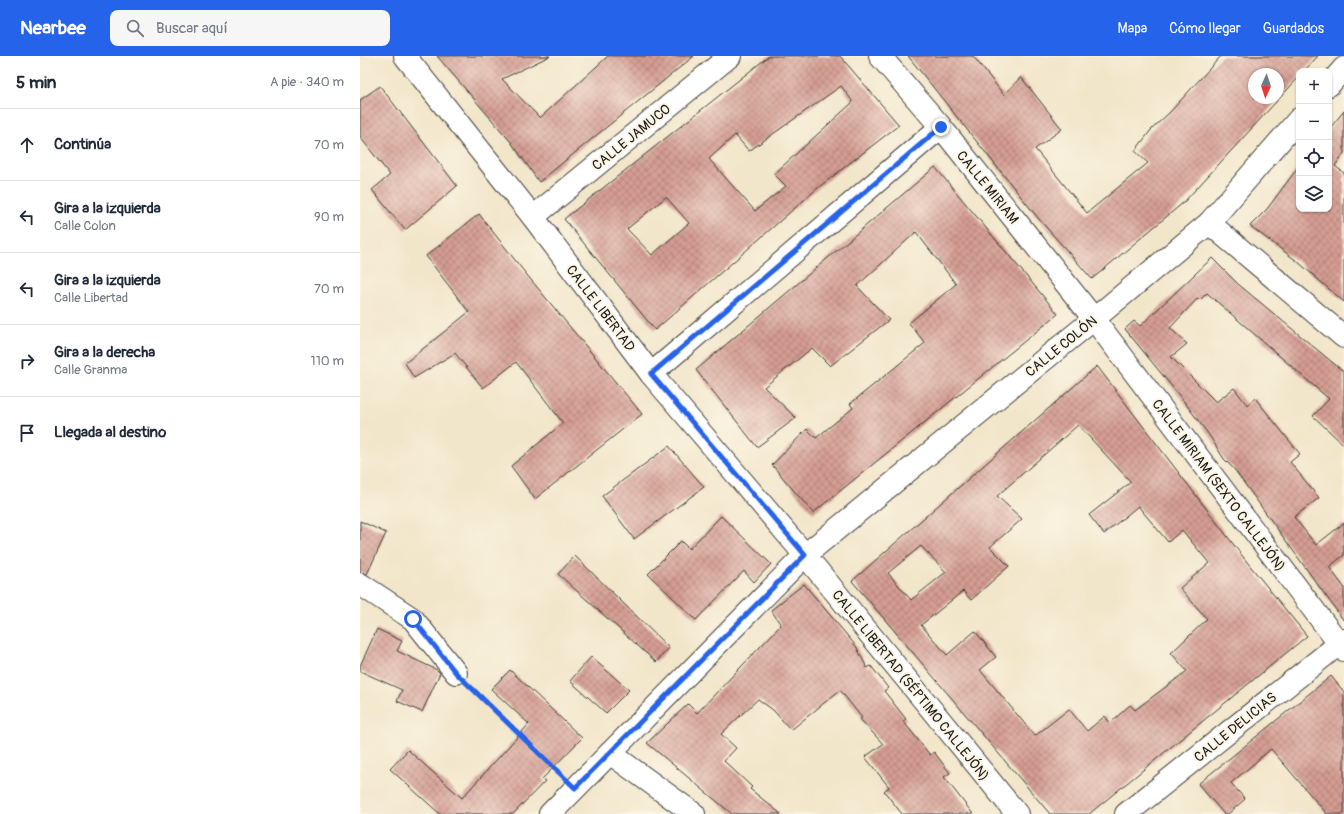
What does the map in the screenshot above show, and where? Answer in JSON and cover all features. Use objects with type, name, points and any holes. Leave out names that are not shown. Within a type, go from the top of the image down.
[{"type":"street","name":"CALLE LIBERTAD","points":[[405,56],[533,217],[651,374],[805,555]]},
{"type":"street","name":"CALLE JAMUCO","points":[[533,217],[730,56]]},
{"type":"street","name":"CALLE MIRIAM","points":[[880,56],[941,127],[1094,319]]},
{"type":"street","points":[[1332,82],[1344,68]]},
{"type":"street","name":"CALLE COLÓN","points":[[550,814],[805,555],[1094,319],[1208,223],[1296,122]]},
{"type":"street","points":[[651,374],[941,127]]},
{"type":"street","points":[[1208,223],[1344,337]]},
{"type":"street","name":"CALLE MIRIAM (SEXTO CALLEJÓN)","points":[[1094,319],[1342,645]]},
{"type":"street","name":"CALLE LIBERTAD (SÉPTIMO CALLEJÓN)","points":[[805,555],[1017,814]]},
{"type":"street","points":[[360,584],[413,619],[456,673]]},
{"type":"street","name":"CALLE DELICIAS","points":[[1126,814],[1342,645]]},
{"type":"street","points":[[610,752],[694,814]]},
{"type":"path","points":[[456,673],[575,788]]},
{"type":"building","points":[[437,56],[550,56],[502,79],[540,118],[608,56],[694,56],[539,182],[511,142]]},
{"type":"building","points":[[769,56],[840,56],[899,125],[819,187],[655,330],[564,219]],"holes":[[[841,86],[853,102],[774,174],[786,186],[755,211],[709,159],[735,135],[749,151]],[[666,197],[689,223],[652,255],[627,229]]]},
{"type":"building","points":[[908,56],[973,56],[1004,95],[1021,77],[1062,129],[1035,149],[1087,213],[1148,163],[1135,151],[1151,130],[1170,112],[1221,56],[1318,56],[1307,68],[1296,68],[1296,80],[1284,93],[1284,68],[1248,68],[1248,104],[1274,104],[1184,202],[1092,279],[1038,218]]},
{"type":"building","points":[[380,86],[457,186],[405,230],[372,190],[390,175],[360,137],[360,100]]},
{"type":"building","points":[[1344,111],[1344,153],[1335,166],[1344,173],[1344,302],[1297,261],[1250,226],[1267,209],[1296,170],[1296,212],[1332,212],[1332,125]]},
{"type":"building","points":[[935,167],[1058,314],[813,513],[772,465],[807,429],[816,438],[853,408],[850,404],[925,343],[909,323],[956,284],[916,232],[857,286],[889,320],[830,366],[812,348],[764,387],[796,418],[757,447],[696,370]]},
{"type":"building","points":[[479,214],[522,269],[642,414],[535,499],[511,466],[563,423],[516,362],[483,388],[455,353],[414,378],[405,363],[469,312],[426,256]]},
{"type":"building","points":[[1212,258],[1238,284],[1344,372],[1344,445],[1313,416],[1329,399],[1207,293],[1200,300],[1198,298],[1170,328],[1187,344],[1171,357],[1216,402],[1234,388],[1247,405],[1255,398],[1300,454],[1290,462],[1319,498],[1294,517],[1316,545],[1344,523],[1344,555],[1329,567],[1344,587],[1344,621],[1234,469],[1224,459],[1209,435],[1182,399],[1125,329],[1134,321],[1140,326]]},
{"type":"building","points":[[1097,366],[1247,562],[1307,636],[1089,814],[1050,814],[852,581]],"holes":[[[1078,425],[1131,482],[1089,515],[1104,534],[1138,506],[1168,542],[1182,530],[1209,563],[1180,588],[1207,619],[1171,653],[1187,671],[1135,710],[1130,705],[1110,723],[1105,716],[1087,731],[1069,709],[1035,736],[980,670],[996,657],[975,631],[947,655],[921,625],[963,591],[971,600],[1009,566],[990,547],[1022,519],[997,496]],[[921,546],[946,572],[911,600],[888,573]]]},
{"type":"building","points":[[669,446],[704,487],[634,539],[602,496]]},
{"type":"building","points":[[721,516],[771,564],[754,582],[744,571],[696,620],[648,574],[681,541],[689,549]]},
{"type":"building","points":[[360,521],[386,533],[367,574],[360,572]]},
{"type":"building","points":[[575,556],[669,648],[656,662],[558,574]]},
{"type":"building","points":[[804,584],[856,646],[867,668],[871,666],[888,688],[884,691],[906,719],[903,721],[930,755],[934,752],[950,773],[944,777],[973,814],[902,814],[884,791],[889,787],[865,757],[883,744],[860,719],[862,718],[840,690],[791,730],[773,710],[758,699],[721,734],[736,748],[724,761],[752,787],[750,789],[781,814],[732,814],[647,743],[688,704],[697,713],[781,625],[771,610]]},
{"type":"building","points":[[377,629],[402,641],[397,651],[437,670],[440,673],[422,712],[397,701],[402,690],[360,671],[360,666]]},
{"type":"building","points":[[591,657],[629,690],[606,713],[570,681]]},
{"type":"building","points":[[510,670],[582,738],[542,779],[545,781],[513,814],[440,814],[390,769],[408,750],[462,798],[529,724],[491,689]]},
{"type":"building","points":[[1331,676],[1344,692],[1344,814],[1327,814],[1271,749],[1231,783],[1245,799],[1228,814],[1224,814],[1198,784]]},
{"type":"route","points":[[413,619],[456,673],[575,788],[805,555],[651,374],[941,127]]}]
